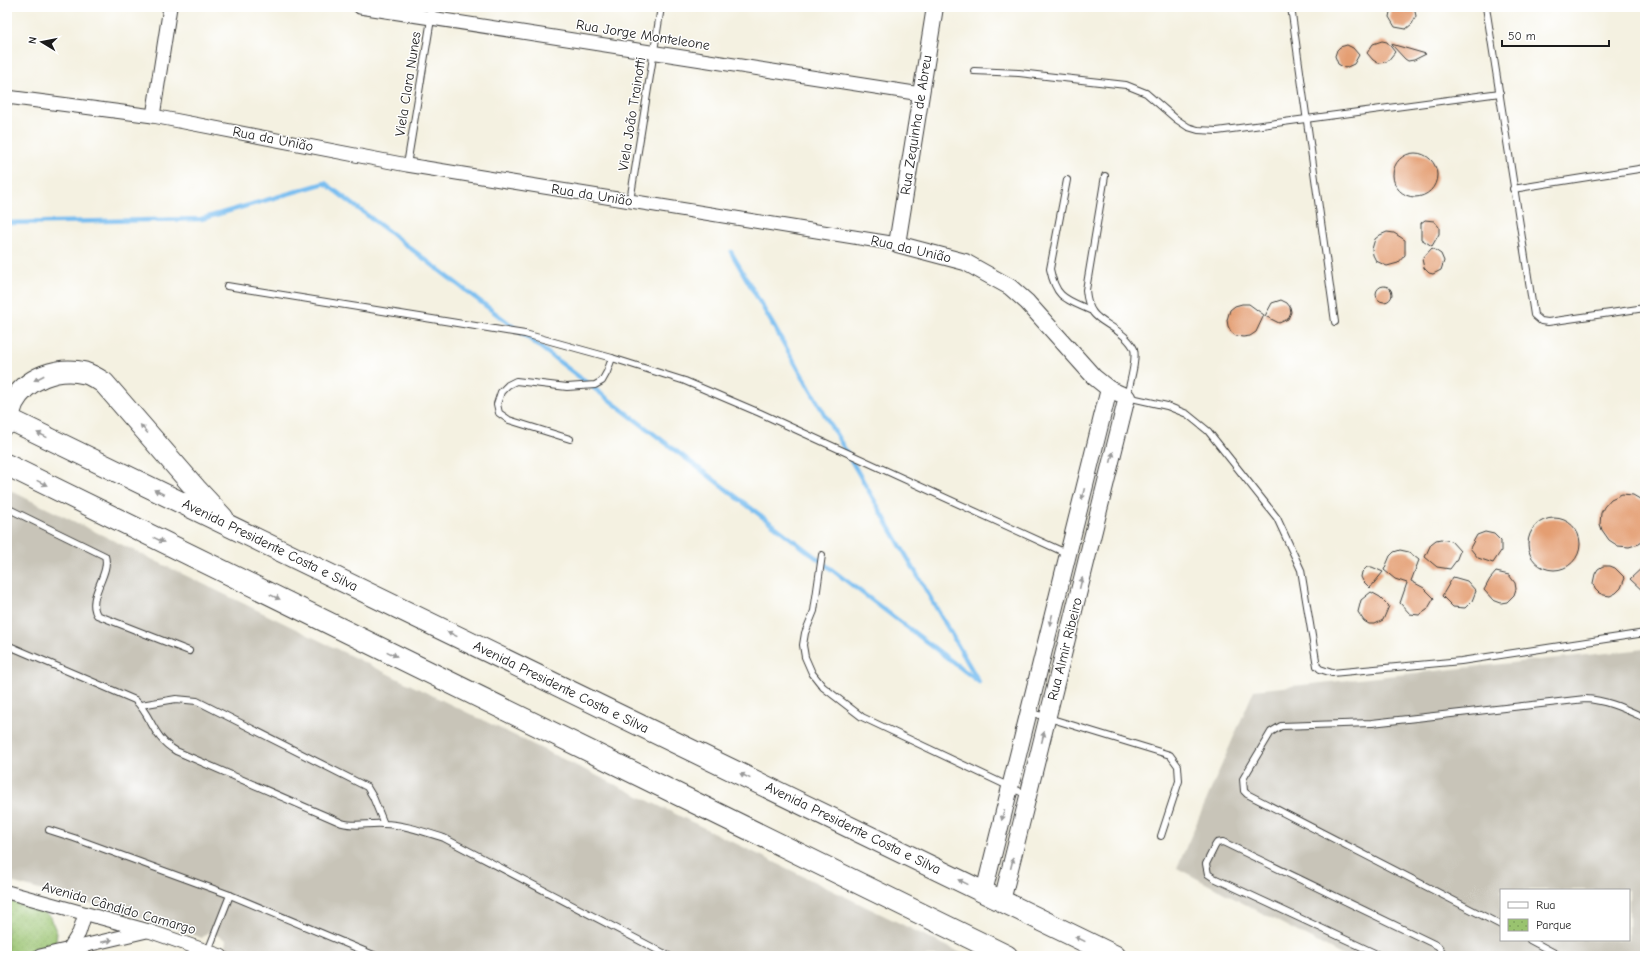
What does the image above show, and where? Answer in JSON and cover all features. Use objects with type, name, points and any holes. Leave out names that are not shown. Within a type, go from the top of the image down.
[{"type":"highway","points":[[8,420],[13,404],[19,394],[35,380],[48,374],[59,372],[84,373],[95,377],[104,383],[196,489],[232,527]]},
{"type":"highway","name":"Avenida Presidente Costa e Silva","points":[[8,420],[232,527],[1115,956]]},
{"type":"highway","points":[[7,466],[1007,956]]},
{"type":"street","points":[[153,116],[170,7]]},
{"type":"street","name":"Rua Jorge Monteleone","points":[[360,7],[432,13],[654,53],[921,94]]},
{"type":"street","name":"Rua Zequinha de Abreu","points":[[897,244],[936,7]]},
{"type":"street","name":"Rua da União","points":[[7,96],[153,116],[407,165],[897,244],[965,262],[1010,287],[1027,302],[1094,377],[1109,388],[1127,398]]},
{"type":"street","name":"Rua Almir Ribeiro","points":[[993,896],[1010,787],[1109,388]]},
{"type":"street","name":"Rua Almir Ribeiro","points":[[993,896],[1028,795],[1127,398]]},
{"type":"street","name":"Avenida Cândido Camargo","points":[[7,892],[149,931],[217,955]]},
{"type":"street","points":[[69,950],[79,933],[85,914]]},
{"type":"street","points":[[40,956],[149,931]]},
{"type":"lane","name":"Viela João Trainotti","points":[[630,201],[661,7]]},
{"type":"lane","points":[[1291,7],[1308,118],[1335,322]]},
{"type":"lane","points":[[1486,7],[1500,93],[1513,189],[1534,315],[1536,318],[1548,322],[1645,308]]},
{"type":"lane","name":"Viela Clara Nunes","points":[[407,165],[432,13]]},
{"type":"lane","points":[[974,71],[1019,73],[1126,85],[1146,93],[1176,119],[1188,127],[1198,130],[1217,130],[1500,93]]},
{"type":"lane","points":[[1513,189],[1645,168]]},
{"type":"lane","points":[[1104,176],[1086,290],[1087,302],[1090,310],[1095,316],[1115,327],[1131,343],[1134,349],[1134,358],[1127,398],[1167,406],[1187,414],[1208,431],[1277,518],[1301,570],[1315,661],[1320,669],[1332,673],[1461,661],[1645,633]]},
{"type":"lane","points":[[1068,180],[1050,269],[1053,284],[1061,296],[1090,310]]},
{"type":"lane","points":[[227,286],[524,334],[612,358],[685,381],[760,413],[1068,554]]},
{"type":"lane","points":[[570,439],[509,420],[499,413],[497,404],[501,392],[508,385],[516,381],[567,387],[595,385],[602,381],[612,358]]},
{"type":"lane","points":[[7,508],[105,556],[106,564],[94,605],[98,615],[189,651]]},
{"type":"lane","points":[[822,555],[814,611],[805,633],[803,644],[805,657],[812,674],[823,687],[862,717],[1028,795]]},
{"type":"lane","points":[[7,645],[135,700],[141,705],[157,735],[168,746],[176,751],[342,824],[384,824],[414,829],[444,838],[669,956]]},
{"type":"lane","points":[[141,705],[176,698],[197,701],[367,787],[373,797],[384,824]]},
{"type":"lane","points":[[1500,924],[1247,794],[1244,791],[1243,779],[1271,732],[1281,726],[1372,723],[1585,698],[1603,700],[1645,718]]},
{"type":"lane","points":[[1029,712],[1170,755],[1178,766],[1179,780],[1161,836]]},
{"type":"lane","points":[[49,830],[230,895],[376,956]]},
{"type":"lane","points":[[1380,956],[1208,874],[1206,864],[1217,843],[1223,842],[1438,946],[1443,953],[1442,956]]},
{"type":"lane","points":[[217,955],[230,895]]},
{"type":"lane","points":[[1532,941],[1560,956]]},
{"type":"shaded area","points":[[7,489],[967,956],[246,956],[225,948],[226,940],[209,931],[202,938],[174,927],[7,881]]},
{"type":"shaded area","points":[[1645,649],[1645,956],[1343,956],[1177,868],[1254,690]]},
{"type":"green space","points":[[7,900],[44,912],[50,917],[57,933],[56,941],[53,945],[7,956]]},
{"type":"building","points":[[1391,7],[1414,7],[1416,16],[1412,24],[1406,29],[1395,27],[1389,17]]},
{"type":"building","points":[[1382,41],[1387,42],[1395,52],[1387,62],[1378,63],[1367,53],[1373,44]]},
{"type":"building","points":[[1391,44],[1426,54],[1414,60],[1408,61]]},
{"type":"building","points":[[1347,45],[1353,48],[1359,55],[1354,64],[1345,68],[1338,64],[1335,56],[1340,47]]},
{"type":"building","points":[[1415,153],[1427,157],[1433,163],[1437,175],[1433,187],[1427,193],[1415,197],[1403,193],[1397,187],[1393,175],[1397,163],[1403,157]]},
{"type":"building","points":[[1425,220],[1434,221],[1439,227],[1439,234],[1432,246],[1421,239],[1421,223]]},
{"type":"building","points":[[1387,232],[1394,233],[1405,240],[1405,255],[1398,263],[1387,266],[1376,261],[1372,249],[1375,239]]},
{"type":"building","points":[[1432,248],[1441,254],[1444,261],[1441,270],[1433,274],[1429,273],[1424,268],[1422,259]]},
{"type":"building","points":[[1381,286],[1387,286],[1392,291],[1390,300],[1387,302],[1381,302],[1376,297],[1376,291]]},
{"type":"building","points":[[1281,300],[1287,303],[1291,312],[1288,319],[1279,323],[1265,316],[1272,303]]},
{"type":"building","points":[[1249,304],[1264,315],[1256,332],[1250,336],[1243,337],[1236,336],[1231,332],[1227,320],[1230,310],[1235,306]]},
{"type":"building","points":[[1622,494],[1633,495],[1645,502],[1645,540],[1639,544],[1629,547],[1618,546],[1609,540],[1600,524],[1601,513],[1604,507],[1611,499]]},
{"type":"building","points":[[1549,518],[1559,518],[1573,525],[1580,539],[1580,549],[1573,563],[1559,570],[1549,570],[1539,566],[1532,559],[1528,549],[1528,539],[1532,529],[1539,522]]},
{"type":"building","points":[[1485,532],[1494,534],[1501,541],[1501,551],[1493,563],[1478,558],[1470,548],[1477,535]]},
{"type":"building","points":[[1441,539],[1451,541],[1460,551],[1456,561],[1450,569],[1437,567],[1425,557],[1431,544],[1436,540]]},
{"type":"building","points":[[1400,550],[1409,552],[1419,560],[1411,581],[1424,588],[1434,598],[1427,610],[1419,615],[1410,614],[1400,603],[1407,583],[1395,579],[1384,570],[1390,556],[1394,552]]},
{"type":"building","points":[[1645,565],[1645,593],[1630,579]]},
{"type":"building","points":[[1603,566],[1615,568],[1625,578],[1621,588],[1610,596],[1599,593],[1595,589],[1593,583],[1595,574],[1598,569]]},
{"type":"building","points":[[1367,567],[1372,567],[1383,572],[1370,588],[1361,577],[1362,572]]},
{"type":"building","points":[[1496,572],[1509,575],[1515,583],[1516,589],[1514,595],[1507,602],[1501,603],[1493,600],[1484,590]]},
{"type":"building","points":[[1453,577],[1467,581],[1476,591],[1472,601],[1465,608],[1453,607],[1442,596]]},
{"type":"building","points":[[1371,592],[1380,597],[1389,606],[1383,620],[1375,624],[1369,624],[1364,621],[1358,612],[1361,600]]},
{"type":"waterway","points":[[7,223],[201,219],[325,183],[979,682],[731,252]]}]
